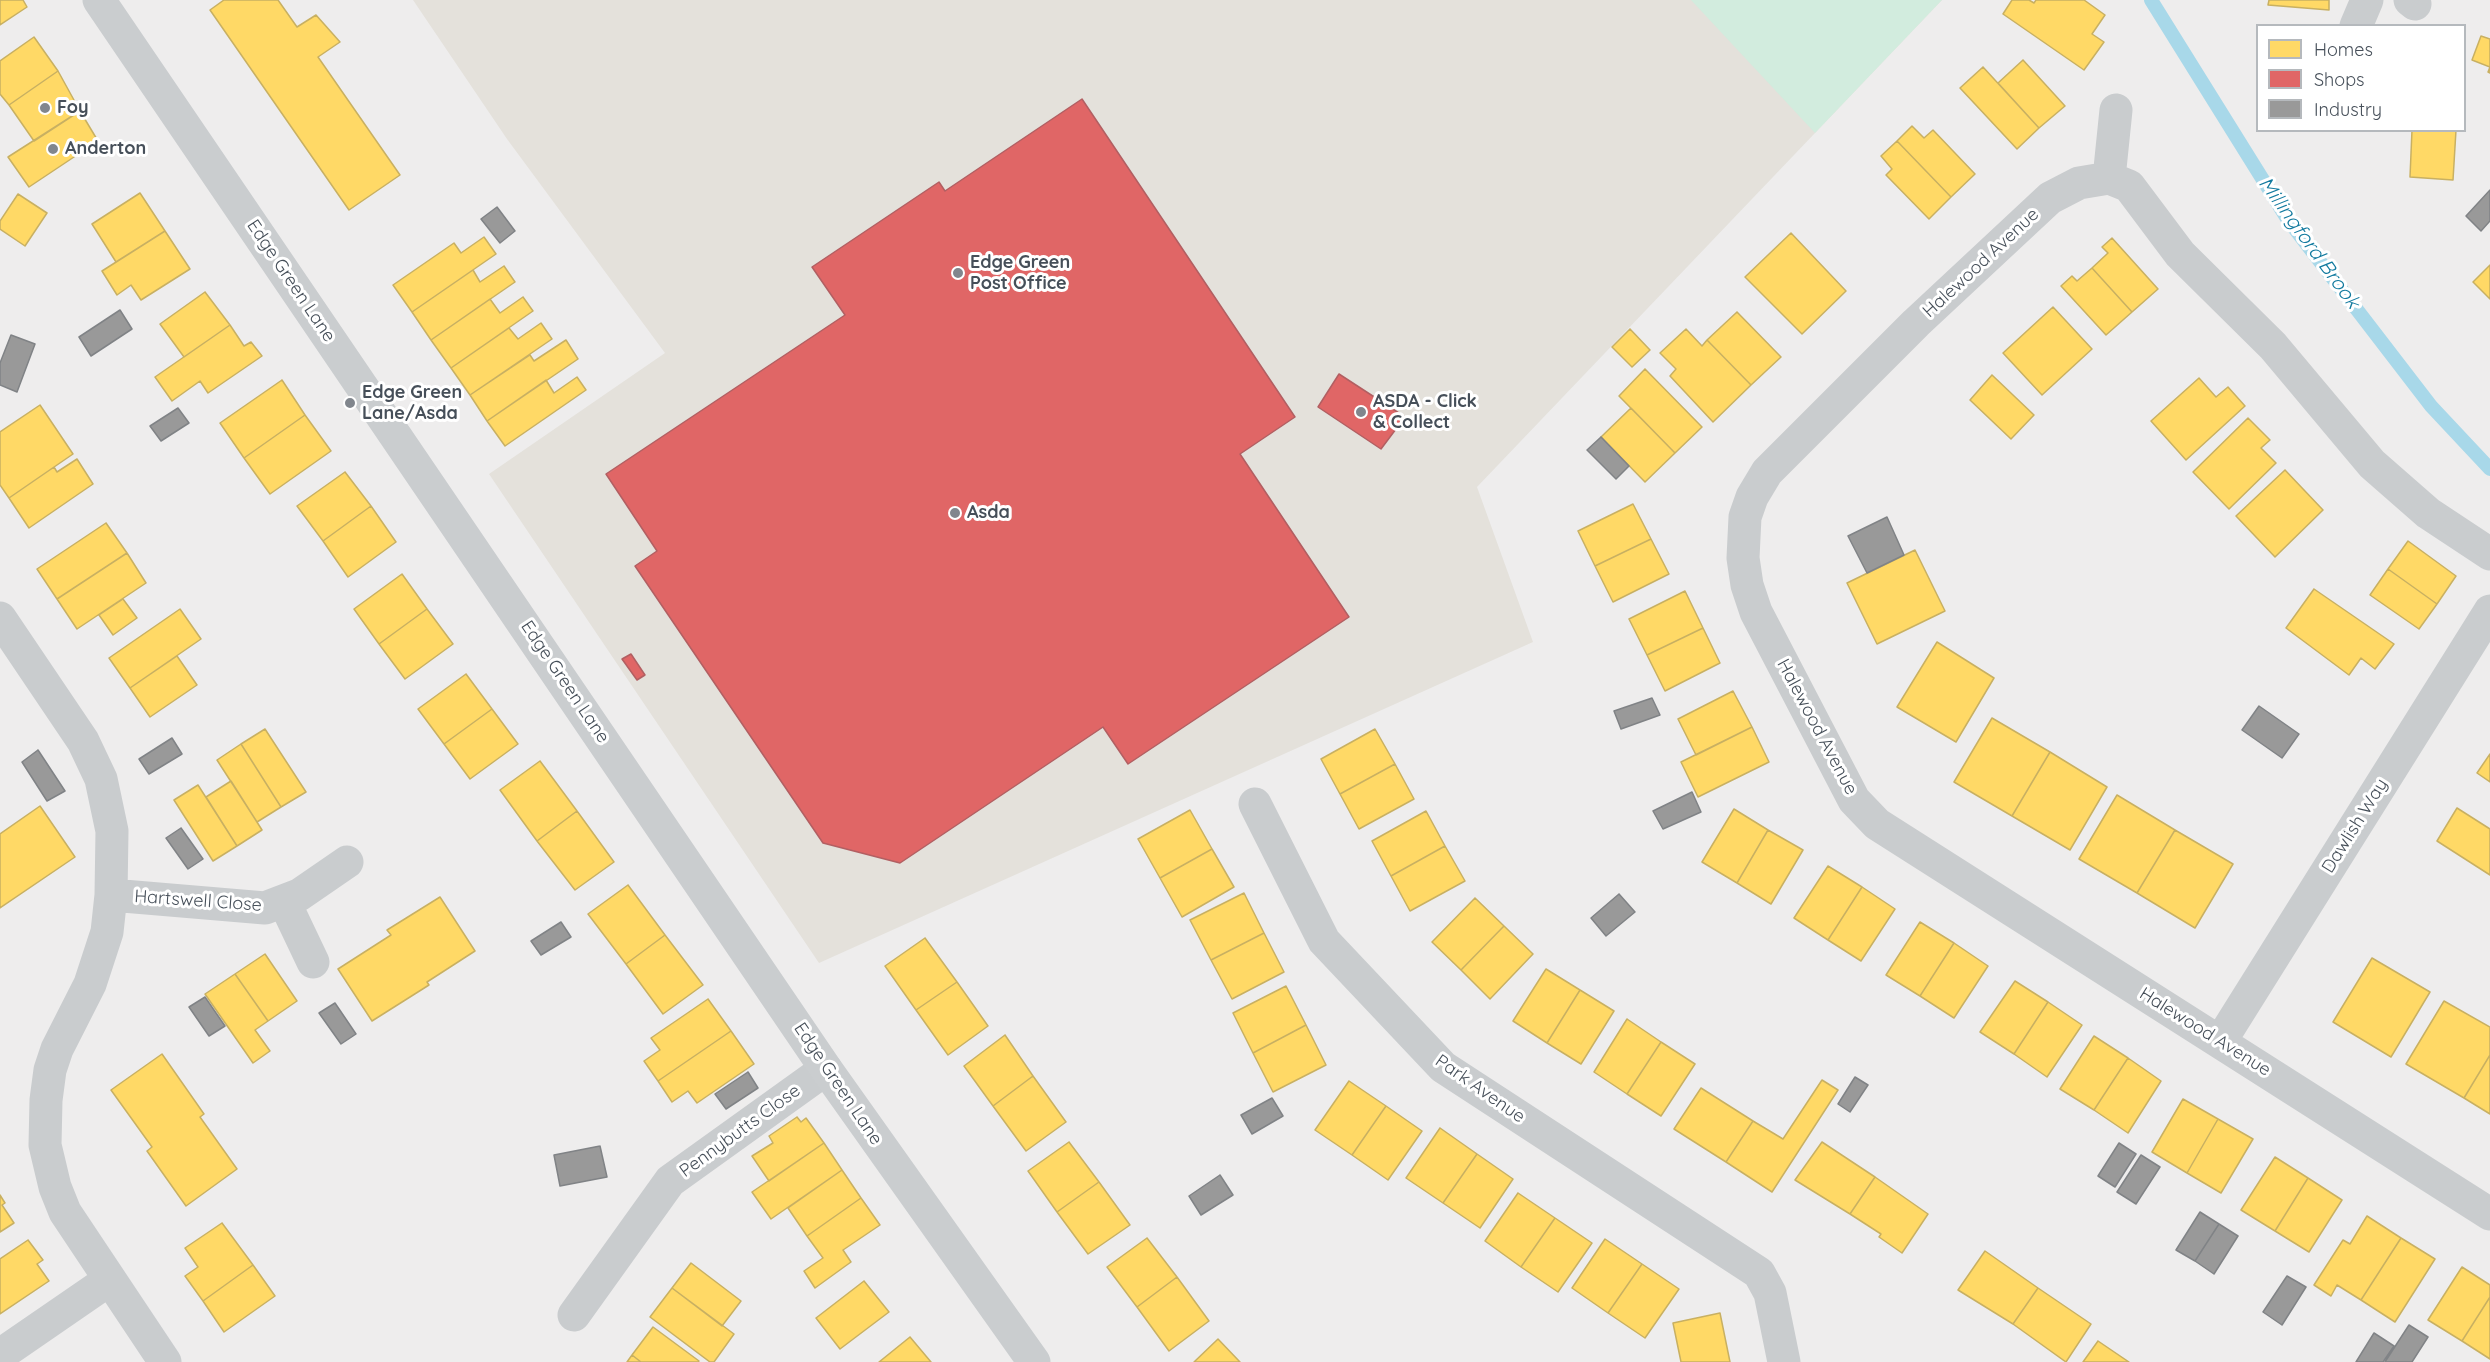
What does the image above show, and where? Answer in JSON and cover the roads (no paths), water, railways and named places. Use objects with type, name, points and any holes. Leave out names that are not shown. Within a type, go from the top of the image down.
[{"type":"street","name":"Edge Green Lane","points":[[99,0],[826,1069],[1034,1362]]},
{"type":"street","points":[[2357,24],[2367,0]]},
{"type":"street","points":[[2116,110],[2109,178],[2129,186],[2180,254],[2273,346],[2372,464],[2428,513],[2490,554]]},
{"type":"street","name":"Halewood Avenue","points":[[2109,178],[2079,183],[2050,198],[1916,323],[1767,472],[1752,497],[1745,517],[1743,558],[1747,585],[1756,612],[1854,800],[1877,824],[2490,1214]]},
{"type":"street","name":"Dawlish Way","points":[[2220,1042],[2490,610]]},
{"type":"street","points":[[0,618],[83,741],[100,779],[112,831],[111,896],[107,932],[90,984],[57,1049],[50,1070],[46,1100],[45,1145],[55,1187],[65,1212],[165,1362]]},
{"type":"street","name":"Park Avenue","points":[[1255,804],[1324,941],[1443,1067],[1759,1273],[1770,1293],[1784,1362]]},
{"type":"street","name":"Hartswell Close","points":[[111,896],[265,908],[299,894],[347,862]]},
{"type":"street","name":"Hartswell Close","points":[[284,901],[313,962]]},
{"type":"street","name":"Pennybutts Close","points":[[574,1316],[670,1181],[826,1069]]},
{"type":"street","points":[[0,1355],[109,1280]]},
{"type":"waterway","name":"Millingford Brook","points":[[2151,0],[2288,220],[2431,406],[2490,469]]},
{"type":"place","name":"Foy","points":[[45,108]]},
{"type":"place","name":"Anderton","points":[[53,149]]},
{"type":"place","name":"Edge Green Post Office","points":[[958,273]]},
{"type":"place","name":"Edge Green Lane/Asda","points":[[350,403]]},
{"type":"place","name":"ASDA - Click & Collect","points":[[1361,412]]},
{"type":"place","name":"Asda","points":[[955,513]]}]
